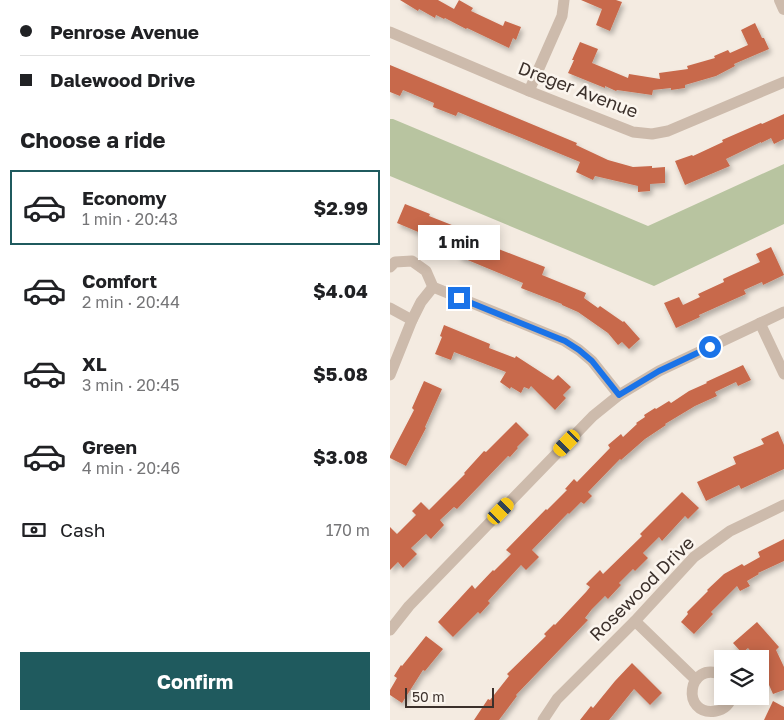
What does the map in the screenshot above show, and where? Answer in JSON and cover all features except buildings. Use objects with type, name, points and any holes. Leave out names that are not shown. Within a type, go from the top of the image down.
[{"type":"street","points":[[529,91],[562,16],[564,0]]},
{"type":"street","points":[[780,0],[784,8]]},
{"type":"street","name":"Dreger Avenue","points":[[390,32],[529,91],[633,132],[652,134],[668,131],[784,82]]},
{"type":"street","points":[[390,267],[395,262],[412,261],[426,270],[433,287],[565,341],[592,361],[619,395]]},
{"type":"street","points":[[390,375],[412,320],[421,302],[433,287]]},
{"type":"street","points":[[390,308],[412,320]]},
{"type":"street","points":[[390,630],[409,606],[593,416],[619,395],[659,371],[784,312]]},
{"type":"street","points":[[760,323],[784,374]]},
{"type":"street","name":"Rosewood Drive","points":[[543,720],[557,699],[694,557],[730,531],[784,505]]},
{"type":"street","points":[[634,621],[696,680]]},
{"type":"street","points":[[714,672],[703,674],[696,680],[692,686],[693,700],[697,706],[710,712],[720,711],[727,705]]},
{"type":"green space","points":[[390,119],[648,226],[784,164],[784,224],[654,286],[390,176]]},
{"type":"route","points":[[459,298],[565,341],[592,361],[619,395],[659,371],[710,347]]}]
